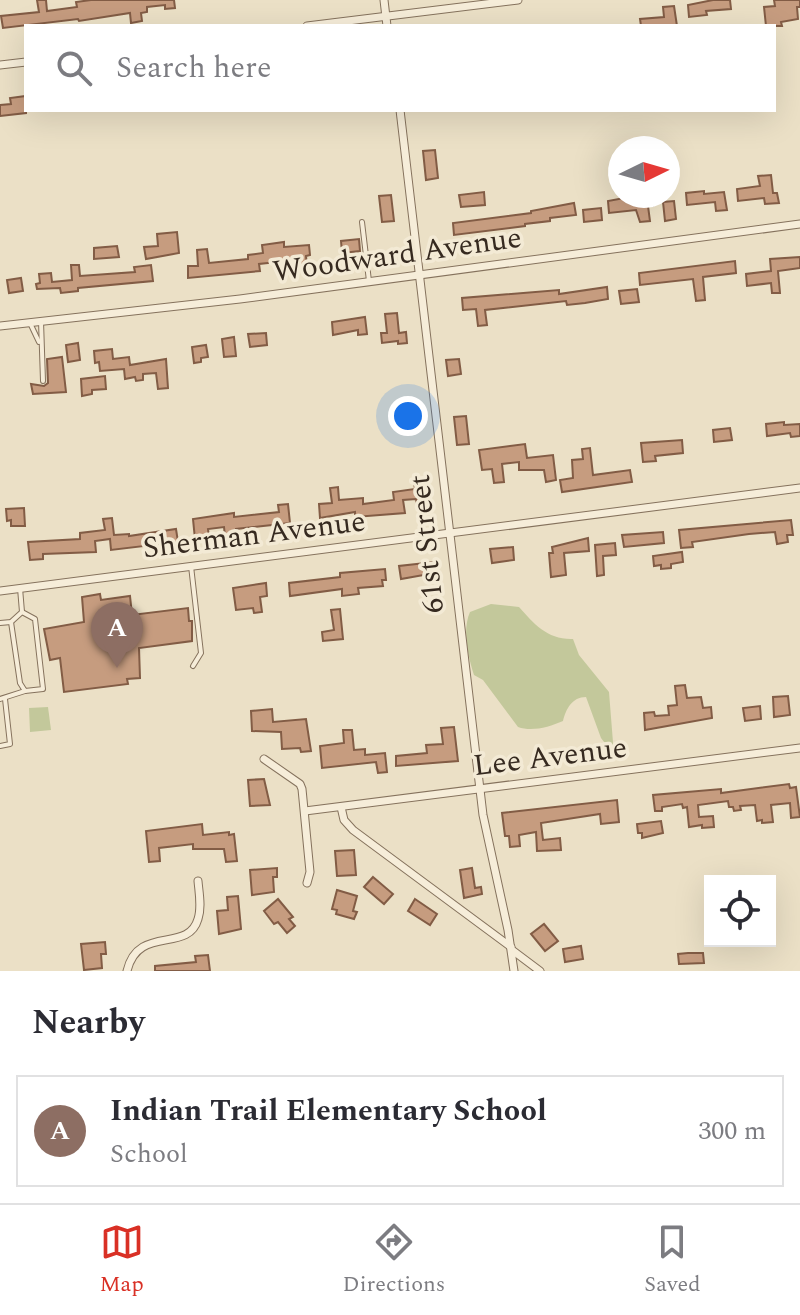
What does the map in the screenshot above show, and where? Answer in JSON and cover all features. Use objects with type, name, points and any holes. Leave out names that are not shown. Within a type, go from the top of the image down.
[{"type":"street","points":[[384,0],[387,24]]},
{"type":"street","points":[[323,24],[518,0]]},
{"type":"street","points":[[0,65],[24,62]]},
{"type":"street","name":"61st Street","points":[[400,112],[480,788],[514,971]]},
{"type":"street","name":"Woodward Avenue","points":[[0,326],[800,224]]},
{"type":"street","name":"Sherman Avenue","points":[[0,591],[800,488]]},
{"type":"street","name":"Lee Avenue","points":[[305,811],[800,748]]},
{"type":"street","points":[[264,759],[300,784],[310,872],[307,883]]},
{"type":"street","points":[[341,807],[344,820],[353,830],[540,971]]},
{"type":"street","points":[[127,971],[134,952],[142,946],[181,937],[196,926],[199,916],[198,881]]},
{"type":"lane","points":[[362,222],[369,281]]},
{"type":"lane","points":[[41,321],[43,381]]},
{"type":"lane","points":[[30,323],[40,344]]},
{"type":"lane","points":[[191,566],[201,653],[193,666]]},
{"type":"lane","points":[[20,588],[22,612]]},
{"type":"lane","points":[[0,623],[11,622],[22,612]]},
{"type":"lane","points":[[0,746],[10,744],[2,699],[43,689],[35,619],[22,612]]},
{"type":"lane","points":[[11,622],[20,683],[25,691]]},
{"type":"green space","points":[[491,604],[519,607],[549,634],[573,639],[579,655],[609,692],[614,755],[601,738],[586,697],[570,704],[563,721],[540,728],[523,728],[518,727],[483,680],[474,675],[466,627],[470,612]]},
{"type":"green space","points":[[48,707],[51,730],[30,732],[29,708]]},
{"type":"building","points":[[37,0],[46,0],[47,11],[77,7],[76,2],[91,0],[174,0],[175,8],[165,9],[165,5],[147,7],[147,12],[141,13],[142,21],[131,23],[130,13],[3,28],[1,16],[39,12]]},
{"type":"building","points":[[730,0],[731,9],[706,11],[707,15],[689,17],[688,5]]},
{"type":"building","points":[[774,0],[800,0],[798,19],[781,22],[782,26],[766,24],[764,7],[775,6]]},
{"type":"building","points":[[674,6],[677,24],[641,24],[640,19],[664,17],[663,7]]},
{"type":"building","points":[[24,96],[26,113],[0,116],[0,105],[11,104],[10,98]]},
{"type":"building","points":[[435,150],[438,178],[426,180],[423,151]]},
{"type":"building","points":[[771,175],[773,193],[777,193],[779,203],[765,204],[764,198],[738,201],[737,189],[760,186],[758,176]]},
{"type":"building","points":[[704,191],[704,194],[724,192],[727,210],[716,211],[715,202],[687,205],[686,193]]},
{"type":"building","points":[[484,192],[485,205],[461,207],[459,195]]},
{"type":"building","points":[[391,195],[394,221],[382,222],[379,196]]},
{"type":"building","points":[[574,203],[576,215],[550,218],[550,221],[525,226],[454,235],[453,223],[531,213]]},
{"type":"building","points":[[601,208],[602,220],[584,222],[583,210]]},
{"type":"building","points":[[609,208],[648,208],[650,221],[640,222],[636,210],[609,213]]},
{"type":"building","points":[[664,208],[675,208],[676,219],[665,221]]},
{"type":"building","points":[[177,232],[179,253],[146,259],[144,247],[158,246],[157,234]]},
{"type":"building","points":[[359,239],[360,251],[342,253],[341,241]]},
{"type":"building","points":[[284,242],[284,247],[309,245],[307,267],[297,268],[296,264],[277,266],[277,262],[259,264],[260,271],[188,278],[188,266],[198,266],[197,250],[207,249],[209,263],[248,259],[248,255],[263,253],[262,245]]},
{"type":"building","points":[[117,246],[119,257],[94,259],[94,248]]},
{"type":"building","points":[[800,257],[800,268],[778,271],[780,293],[772,293],[771,283],[747,286],[746,274],[771,271],[770,259]]},
{"type":"building","points":[[735,261],[736,273],[703,277],[705,300],[696,301],[693,279],[640,285],[639,273]]},
{"type":"building","points":[[71,265],[79,265],[80,276],[135,272],[134,267],[151,265],[153,281],[78,288],[78,291],[61,293],[60,288],[37,289],[39,274],[51,273],[52,282],[72,280]]},
{"type":"building","points":[[21,278],[23,291],[9,293],[7,280]]},
{"type":"building","points":[[607,287],[608,299],[485,310],[487,325],[478,326],[476,309],[463,310],[462,298],[559,290],[559,294]]},
{"type":"building","points":[[637,289],[639,302],[621,304],[619,291]]},
{"type":"building","points":[[397,313],[399,333],[406,332],[407,343],[382,343],[381,333],[387,333],[385,314]]},
{"type":"building","points":[[365,317],[367,334],[358,335],[358,330],[333,335],[332,322]]},
{"type":"building","points":[[266,333],[267,345],[250,347],[248,334]]},
{"type":"building","points":[[234,337],[236,356],[224,357],[222,339]]},
{"type":"building","points":[[78,343],[80,360],[68,362],[66,345]]},
{"type":"building","points":[[206,345],[208,357],[194,363],[192,347]]},
{"type":"building","points":[[112,349],[113,359],[129,357],[130,365],[166,359],[168,388],[158,389],[156,373],[143,374],[143,380],[136,381],[135,377],[125,379],[124,369],[100,371],[99,362],[95,363],[94,351]]},
{"type":"building","points":[[62,357],[66,392],[33,394],[31,384],[44,386],[48,383],[47,359]]},
{"type":"building","points":[[459,359],[461,374],[448,376],[446,360]]},
{"type":"building","points":[[105,376],[106,389],[92,390],[92,394],[82,396],[81,379]]},
{"type":"building","points":[[466,416],[469,444],[457,445],[454,417]]},
{"type":"building","points":[[784,422],[784,425],[800,424],[800,436],[791,437],[790,433],[767,436],[766,424]]},
{"type":"building","points":[[730,428],[732,440],[714,442],[713,430]]},
{"type":"building","points":[[682,440],[683,453],[655,456],[656,461],[643,462],[641,443]]},
{"type":"building","points":[[525,444],[527,458],[553,455],[556,480],[546,482],[544,470],[519,470],[519,462],[502,464],[504,482],[494,483],[492,469],[482,470],[479,450]]},
{"type":"building","points":[[590,448],[593,475],[630,470],[632,482],[562,492],[560,480],[573,478],[572,460],[583,459],[582,449]]},
{"type":"building","points":[[425,481],[429,509],[418,510],[416,499],[403,500],[405,513],[355,517],[355,512],[320,518],[319,504],[332,503],[330,488],[338,487],[339,500],[363,498],[363,504],[394,500],[393,492],[415,489],[414,482]]},
{"type":"building","points":[[288,504],[290,523],[236,529],[236,534],[225,536],[224,527],[208,529],[209,537],[195,539],[193,519],[234,513],[234,517],[279,512],[278,505]]},
{"type":"building","points":[[24,508],[25,526],[11,526],[11,520],[7,521],[6,509]]},
{"type":"building","points":[[112,518],[114,535],[129,536],[176,529],[178,542],[111,550],[110,539],[95,541],[96,552],[43,554],[43,559],[30,560],[28,542],[80,539],[80,533],[105,530],[103,519]]},
{"type":"building","points":[[791,520],[793,535],[787,535],[788,542],[777,544],[775,532],[692,542],[693,547],[681,548],[679,530]]},
{"type":"building","points":[[663,532],[664,543],[624,547],[622,535]]},
{"type":"building","points":[[588,538],[589,551],[564,553],[566,575],[551,577],[549,553],[553,553],[552,547]]},
{"type":"building","points":[[615,543],[616,555],[603,556],[604,575],[597,576],[595,545]]},
{"type":"building","points":[[513,547],[514,560],[492,563],[490,549]]},
{"type":"building","points":[[682,552],[683,562],[671,564],[671,568],[654,566],[653,556]]},
{"type":"building","points":[[434,562],[435,573],[401,579],[399,566]]},
{"type":"building","points":[[385,569],[383,586],[358,588],[359,594],[342,596],[342,589],[290,596],[289,583],[340,577],[340,573]]},
{"type":"building","points":[[266,583],[267,596],[260,597],[262,612],[254,613],[253,608],[236,610],[233,588]]},
{"type":"building","points":[[100,594],[101,600],[130,596],[132,615],[188,608],[189,621],[192,621],[192,641],[139,648],[140,678],[127,679],[128,684],[64,692],[60,658],[50,660],[44,629],[84,622],[82,597]]},
{"type":"building","points":[[340,609],[343,639],[323,641],[322,632],[334,630],[331,610]]},
{"type":"building","points":[[685,685],[687,698],[701,697],[703,708],[711,707],[712,718],[645,730],[644,713],[669,715],[668,706],[677,705],[675,686]]},
{"type":"building","points":[[788,696],[790,715],[774,717],[773,697]]},
{"type":"building","points":[[760,706],[761,719],[745,721],[743,708]]},
{"type":"building","points":[[272,709],[273,722],[306,719],[311,751],[282,749],[281,732],[252,731],[251,711]]},
{"type":"building","points":[[454,727],[458,761],[396,766],[396,756],[427,753],[426,745],[443,744],[441,728]]},
{"type":"building","points":[[343,730],[352,730],[354,750],[365,749],[365,755],[385,753],[387,772],[378,773],[376,762],[322,768],[320,746],[344,743]]},
{"type":"building","points":[[264,779],[270,805],[250,806],[248,780]]},
{"type":"building","points":[[789,784],[790,788],[796,787],[800,817],[791,818],[790,803],[771,805],[773,822],[762,823],[762,820],[757,821],[755,805],[740,806],[741,810],[734,811],[728,801],[698,805],[699,817],[713,816],[714,827],[702,828],[702,825],[689,827],[687,807],[683,808],[682,804],[655,811],[653,795],[721,789],[721,793]]},
{"type":"building","points":[[617,800],[619,822],[601,824],[600,814],[541,823],[543,840],[560,838],[561,850],[537,851],[536,832],[519,835],[520,846],[510,847],[509,836],[505,836],[502,813]]},
{"type":"building","points":[[661,821],[663,833],[642,838],[642,833],[638,833],[637,824]]},
{"type":"building","points":[[202,824],[203,835],[234,834],[237,861],[226,862],[224,849],[193,849],[193,844],[159,848],[160,861],[149,862],[146,831]]},
{"type":"building","points":[[354,850],[356,875],[337,876],[335,851]]},
{"type":"building","points":[[277,868],[277,877],[273,877],[274,892],[252,895],[250,870]]},
{"type":"building","points":[[472,868],[475,888],[481,887],[482,894],[464,898],[460,870]]},
{"type":"building","points":[[373,877],[393,894],[384,904],[364,887]]},
{"type":"building","points":[[337,890],[357,896],[354,919],[336,914],[337,910],[332,909]]},
{"type":"building","points":[[238,896],[241,929],[219,934],[217,911],[228,910],[227,897]]},
{"type":"building","points":[[278,899],[293,917],[289,919],[295,926],[287,933],[278,922],[274,924],[264,911]]},
{"type":"building","points":[[415,899],[437,914],[430,925],[408,911]]},
{"type":"building","points":[[544,924],[558,941],[545,951],[531,934]]},
{"type":"building","points":[[105,942],[106,954],[101,954],[102,968],[84,970],[81,944]]},
{"type":"building","points":[[581,946],[583,959],[565,962],[563,949]]},
{"type":"building","points":[[703,953],[704,963],[679,964],[678,954]]},
{"type":"building","points":[[208,955],[210,971],[155,971],[155,966],[196,962],[195,956]]},
{"type":"place","name":"Indian Trail Elementary School","points":[[117,668]]}]
